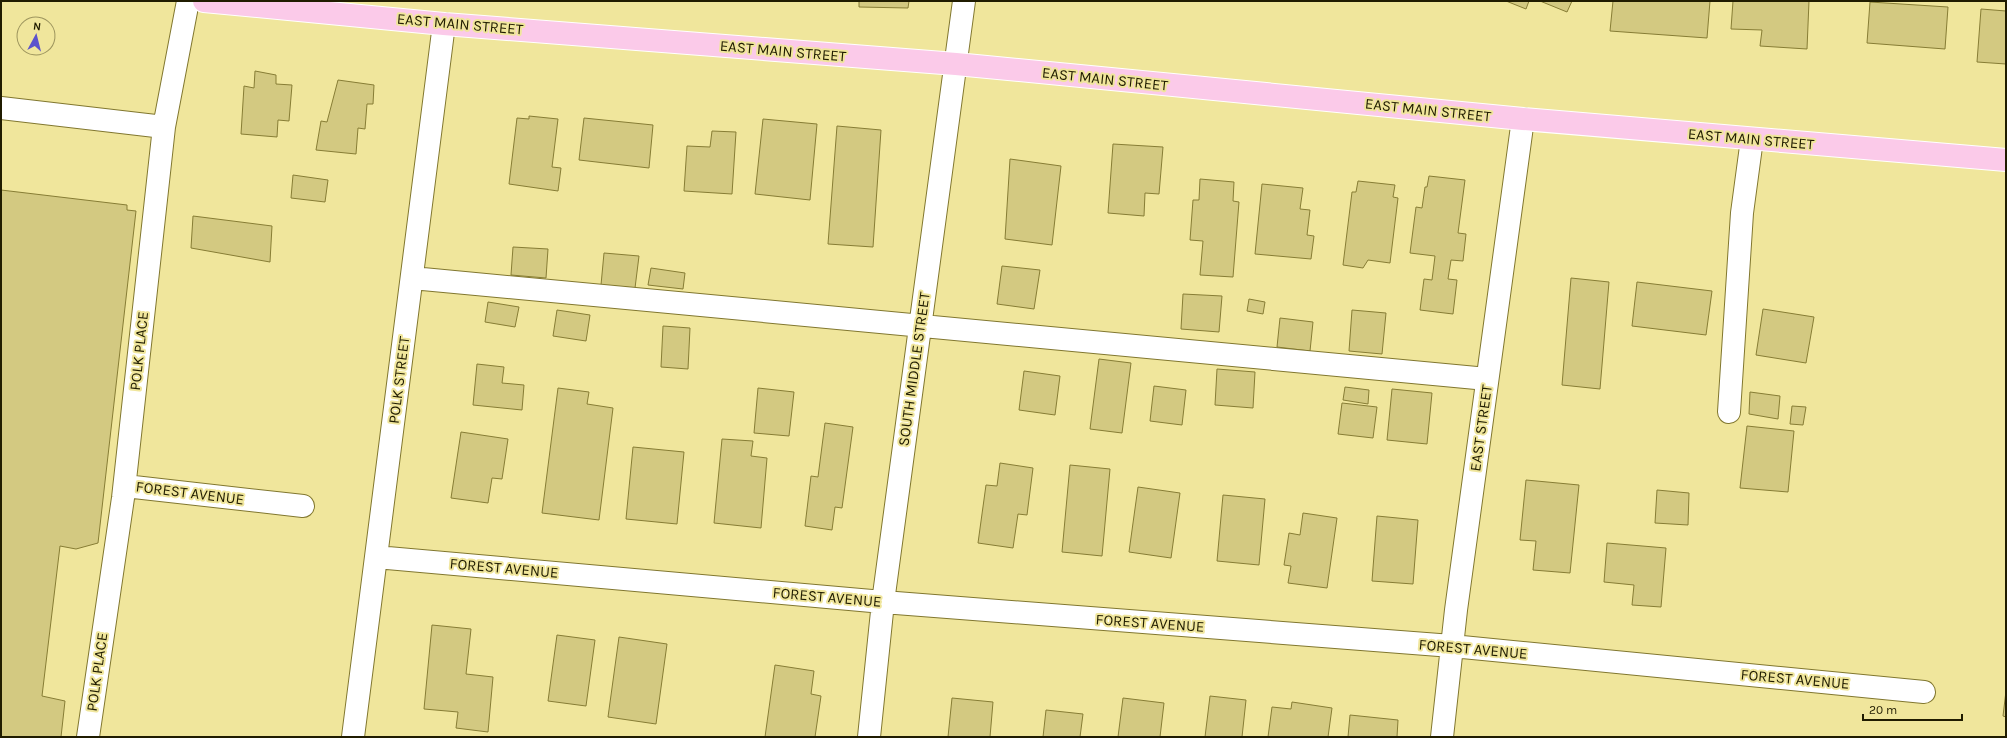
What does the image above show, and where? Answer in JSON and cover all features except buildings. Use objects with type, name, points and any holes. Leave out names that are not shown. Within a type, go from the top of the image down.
[{"type":"main road","name":"EAST MAIN STREET","points":[[204,1],[444,24],[956,64],[1523,119],[2006,160]]},
{"type":"street","name":"POLK PLACE","points":[[88,737],[125,486],[164,127],[188,1]]},
{"type":"street","name":"SOUTH MIDDLE STREET","points":[[869,737],[883,602],[964,1]]},
{"type":"street","name":"POLK STREET","points":[[353,737],[444,24]]},
{"type":"street","points":[[1,108],[164,127]]},
{"type":"street","name":"EAST STREET","points":[[1442,737],[1452,646],[1523,119]]},
{"type":"street","points":[[1729,412],[1742,213],[1752,139]]},
{"type":"street","points":[[412,278],[920,327],[1487,379]]},
{"type":"street","name":"FOREST AVENUE","points":[[125,486],[303,506]]},
{"type":"street","name":"FOREST AVENUE","points":[[376,557],[883,602],[1452,646],[1924,692]]}]
